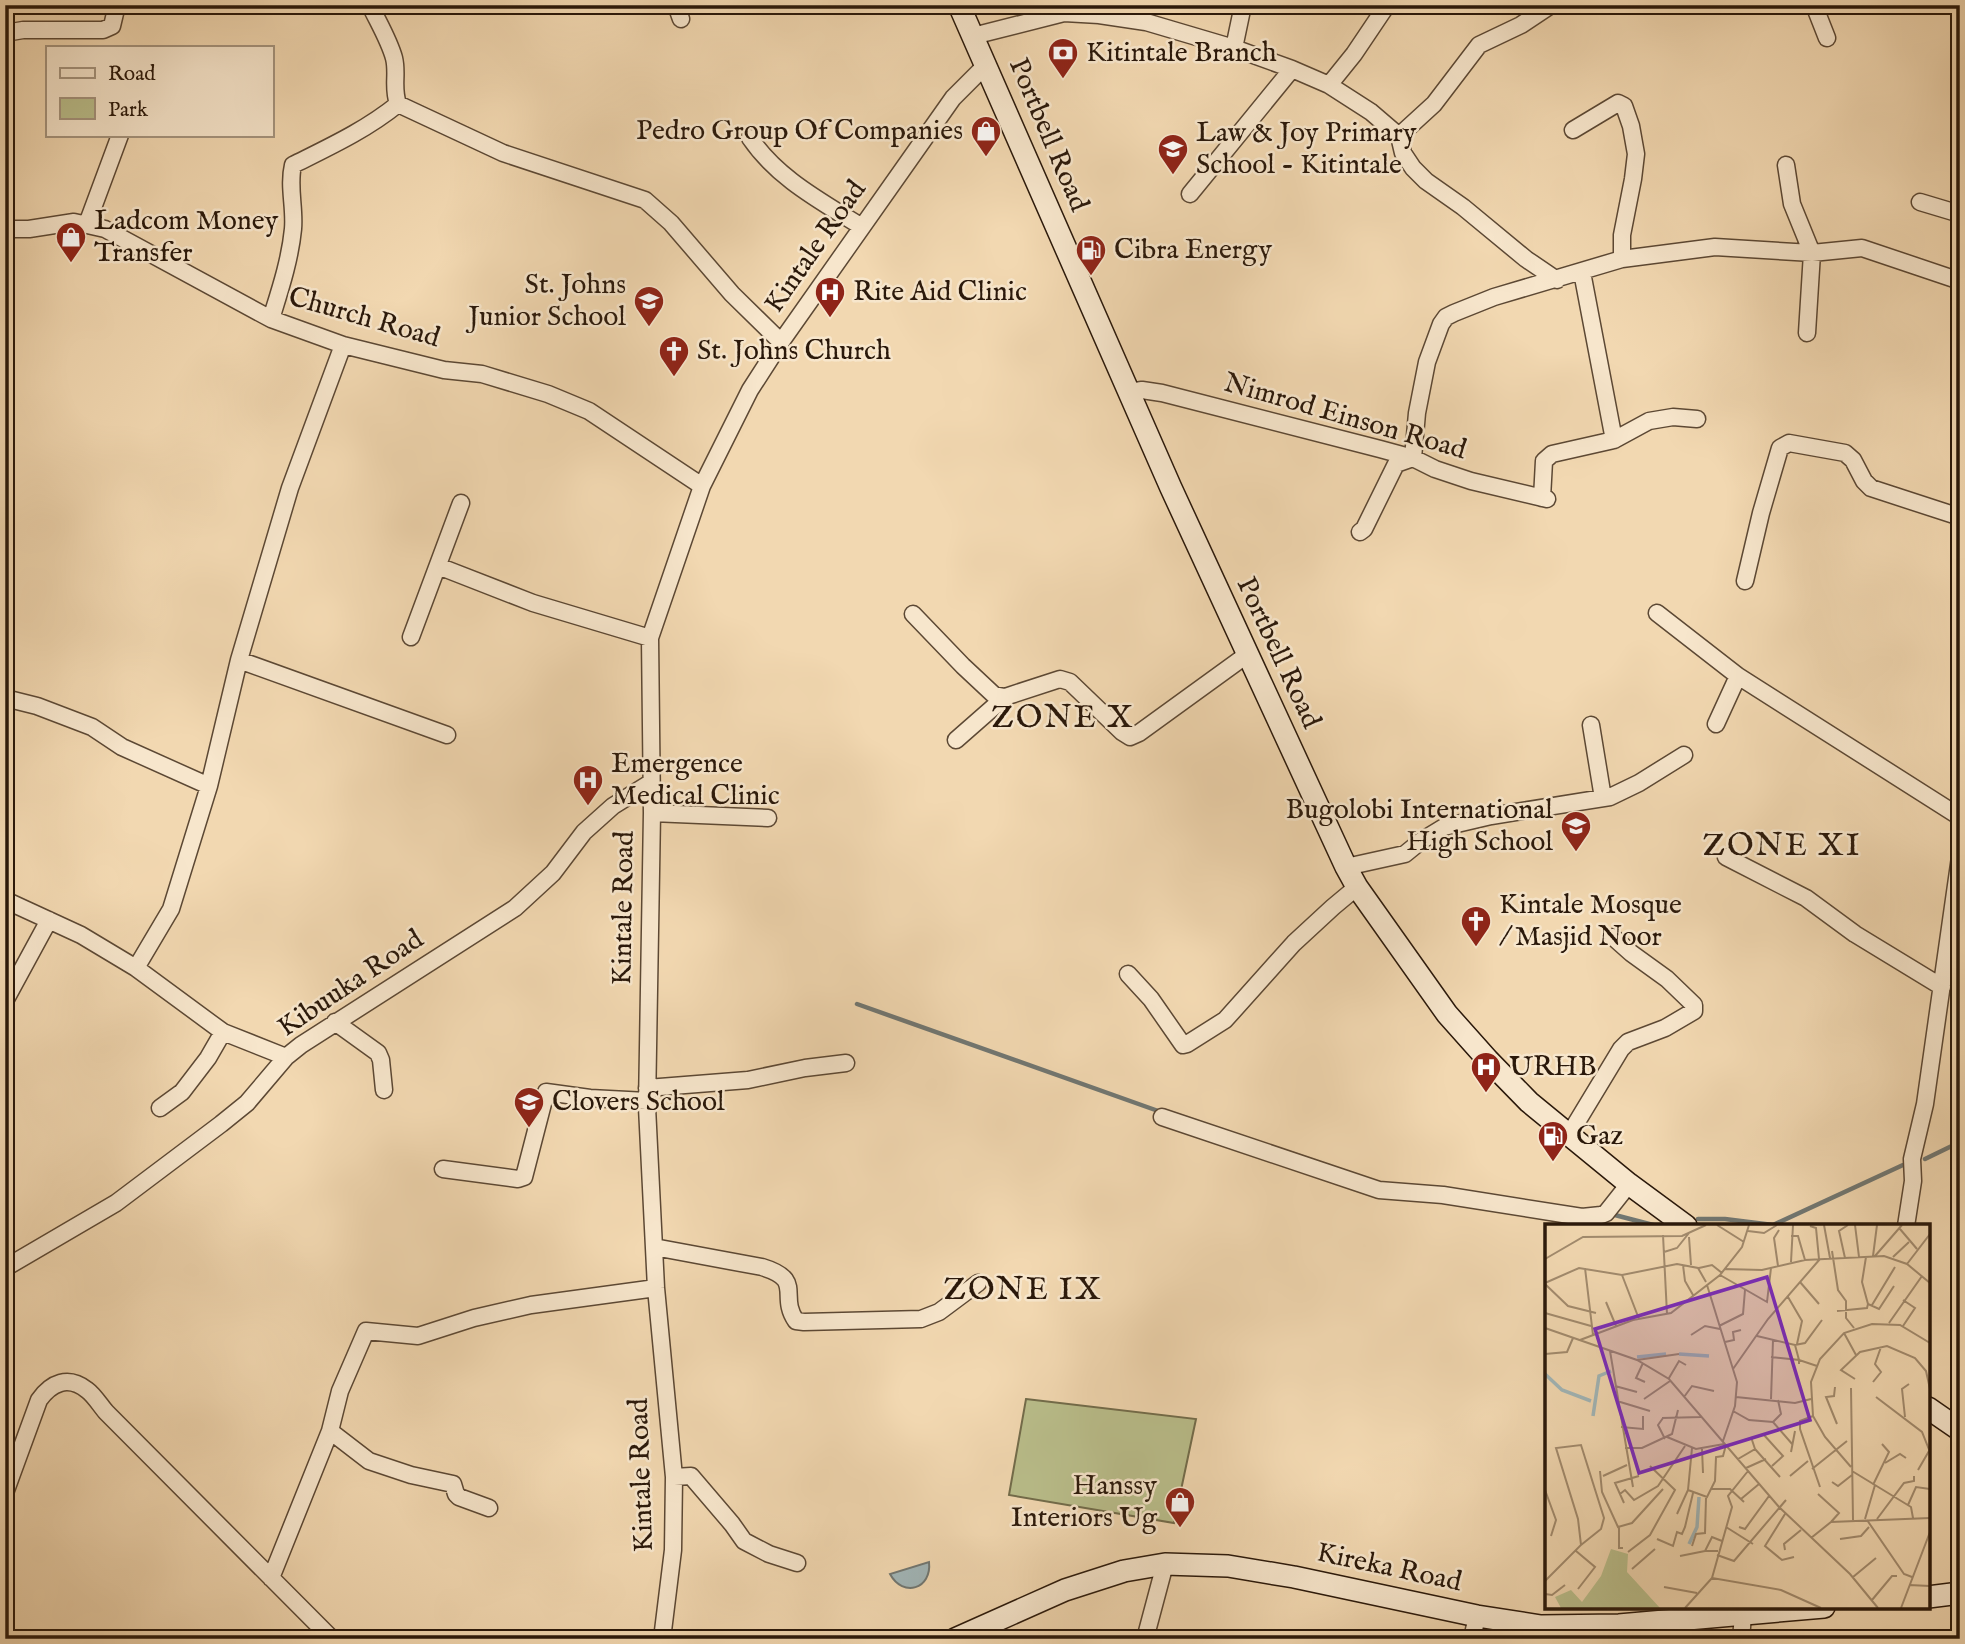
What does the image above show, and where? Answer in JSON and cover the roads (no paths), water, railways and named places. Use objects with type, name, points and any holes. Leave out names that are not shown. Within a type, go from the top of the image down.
[{"type":"main road","name":"Portbell Road","points":[[968,16],[1129,392],[1357,887],[1447,1013],[1488,1060],[1529,1102],[1629,1184],[1683,1224]]},
{"type":"main road","points":[[1930,1409],[1960,1430]]},
{"type":"main road","name":"Kireka Road","points":[[955,1639],[1065,1590],[1124,1572],[1165,1564],[1228,1566],[1267,1572],[1477,1616],[1541,1626],[1619,1625],[1804,1609]]},
{"type":"main road","points":[[1930,1597],[1960,1594]]},
{"type":"street","points":[[5,33],[23,30],[103,30],[112,26],[117,5]]},
{"type":"street","points":[[370,5],[394,59],[394,91],[398,104],[503,153],[645,200],[671,223],[732,294],[781,341]]},
{"type":"street","points":[[1234,48],[1243,5]]},
{"type":"street","points":[[1329,85],[1387,5]]},
{"type":"street","points":[[1399,136],[1434,104],[1479,45],[1521,25],[1551,5]]},
{"type":"street","points":[[1814,5],[1826,38]]},
{"type":"street","points":[[968,16],[1064,9],[1146,22],[1234,48],[1329,85],[1371,112],[1399,136],[1403,153],[1426,181],[1557,280]]},
{"type":"street","name":"Kintale Road","points":[[663,1639],[673,1550],[674,1477],[656,1288],[647,1094],[652,813],[650,638],[702,486],[751,390],[781,341],[953,98],[987,64]]},
{"type":"street","points":[[1189,194],[1292,69]]},
{"type":"street","points":[[1573,130],[1618,103],[1624,106],[1636,154],[1622,235],[1622,259]]},
{"type":"street","points":[[271,319],[285,272],[293,228],[290,178],[293,164],[350,137],[398,104]]},
{"type":"street","points":[[87,224],[120,136]]},
{"type":"street","points":[[750,138],[762,155],[786,177],[862,227]]},
{"type":"street","points":[[1786,164],[1792,204],[1812,253],[1807,333]]},
{"type":"street","points":[[1920,202],[1960,214]]},
{"type":"street","name":"Church Road","points":[[5,229],[29,229],[74,222],[105,229],[271,319],[343,345],[444,370],[482,374],[548,394],[589,411],[702,486]]},
{"type":"street","points":[[1360,531],[1364,528],[1396,464],[1413,458],[1417,413],[1427,362],[1446,317],[1494,298],[1622,259],[1715,247],[1812,253],[1862,248],[1960,281]]},
{"type":"street","points":[[1582,271],[1614,440],[1649,421],[1673,417],[1697,419]]},
{"type":"street","points":[[136,968],[171,909],[209,786],[239,660],[290,488],[343,345]]},
{"type":"street","name":"Nimrod Einson Road","points":[[1129,392],[1142,390],[1162,393],[1413,458],[1435,469],[1471,481],[1544,498],[1544,461],[1552,454],[1614,440]]},
{"type":"street","points":[[1745,580],[1780,448],[1789,443],[1845,453],[1853,460],[1864,481],[1871,488],[1960,517]]},
{"type":"street","points":[[411,638],[461,503]]},
{"type":"street","points":[[438,566],[533,603],[650,638]]},
{"type":"street","points":[[1657,613],[1738,676],[1960,817]]},
{"type":"street","points":[[914,614],[994,695],[1005,697]]},
{"type":"street","points":[[957,740],[1005,697],[1060,678],[1070,682],[1130,737],[1248,654]]},
{"type":"street","points":[[239,660],[447,735]]},
{"type":"street","points":[[1716,724],[1738,676]]},
{"type":"street","points":[[5,698],[37,706],[92,727],[122,747],[209,786]]},
{"type":"street","points":[[1591,726],[1603,798]]},
{"type":"street","points":[[1346,867],[1405,854],[1444,827],[1491,816],[1610,797],[1639,783],[1684,755]]},
{"type":"street","name":"Kibuuka Road","points":[[5,1268],[116,1202],[221,1124],[247,1102],[286,1057],[301,1045],[515,908],[553,873],[584,832],[613,806],[650,783]]},
{"type":"street","points":[[652,813],[768,818]]},
{"type":"street","points":[[1726,857],[1806,898],[1855,934],[1942,987]]},
{"type":"street","points":[[1906,1224],[1913,1181],[1912,1159],[1925,1104],[1960,857]]},
{"type":"street","points":[[1128,974],[1151,999],[1183,1045],[1187,1044],[1225,1020],[1294,943],[1357,887]]},
{"type":"street","points":[[5,900],[81,935],[136,968],[223,1032],[286,1057]]},
{"type":"street","points":[[5,1001],[49,920]]},
{"type":"street","points":[[1569,1135],[1621,1049],[1628,1042],[1671,1025],[1695,1008],[1667,979],[1613,937]]},
{"type":"street","points":[[335,1022],[378,1053],[384,1090]]},
{"type":"street","points":[[160,1108],[182,1092],[208,1058],[223,1032]]},
{"type":"street","points":[[443,1169],[518,1179],[524,1177],[546,1092],[590,1098],[647,1094],[846,1063]]},
{"type":"street","points":[[1162,1117],[1379,1190],[1443,1195],[1582,1217],[1606,1213],[1629,1184]]},
{"type":"street","points":[[654,1247],[776,1271],[787,1282],[792,1315],[796,1321],[804,1322],[922,1319],[939,1312],[978,1283]]},
{"type":"street","points":[[271,1578],[330,1431],[340,1391],[366,1331],[418,1336],[474,1318],[531,1306],[656,1288]]},
{"type":"street","points":[[5,1493],[38,1400],[56,1383],[71,1382],[87,1390],[332,1639]]},
{"type":"street","points":[[330,1431],[369,1461],[411,1475],[453,1484],[459,1497],[489,1508]]},
{"type":"street","points":[[674,1477],[691,1476],[744,1541],[769,1554],[797,1563]]},
{"type":"street","points":[[1145,1639],[1165,1564]]},
{"type":"street","points":[[1741,1639],[1743,1615]]},
{"type":"street","points":[[1472,1639],[1477,1616]]},
{"type":"waterway","points":[[857,1004],[1161,1112]]},
{"type":"waterway","points":[[1925,1159],[1960,1142]]},
{"type":"waterway","points":[[1775,1224],[1903,1165]]},
{"type":"waterway","points":[[1611,1214],[1649,1224]]},
{"type":"waterway","points":[[1698,1219],[1765,1224]]},
{"type":"place","name":"Kitintale Branch","points":[[1063,80]]},
{"type":"place","name":"Pedro Group Of Companies","points":[[986,158]]},
{"type":"place","name":"Law & Joy Primary School - Kitintale","points":[[1173,176]]},
{"type":"place","name":"Ladcom Money Transfer","points":[[71,264]]},
{"type":"place","name":"Cibra Energy","points":[[1091,277]]},
{"type":"place","name":"Rite Aid Clinic","points":[[830,319]]},
{"type":"place","name":"St. Johns Junior School","points":[[649,328]]},
{"type":"place","name":"St. Johns Church","points":[[674,378]]},
{"type":"place","name":"Emergence Medical Clinic","points":[[588,807]]},
{"type":"place","name":"Bugolobi International High School","points":[[1576,853]]},
{"type":"place","name":"Kintale Mosque / Masjid Noor","points":[[1476,948]]},
{"type":"place","name":"URHB","points":[[1486,1094]]},
{"type":"place","name":"Clovers School","points":[[529,1129]]},
{"type":"place","name":"Gaz","points":[[1553,1163]]},
{"type":"place","name":"Hanssy Interiors Ug","points":[[1180,1529]]},
{"type":"district","name":"ZONE X","points":[[1063,718]]},
{"type":"district","name":"ZONE XI","points":[[1782,846]]},
{"type":"district","name":"ZONE IX","points":[[1023,1290]]}]
